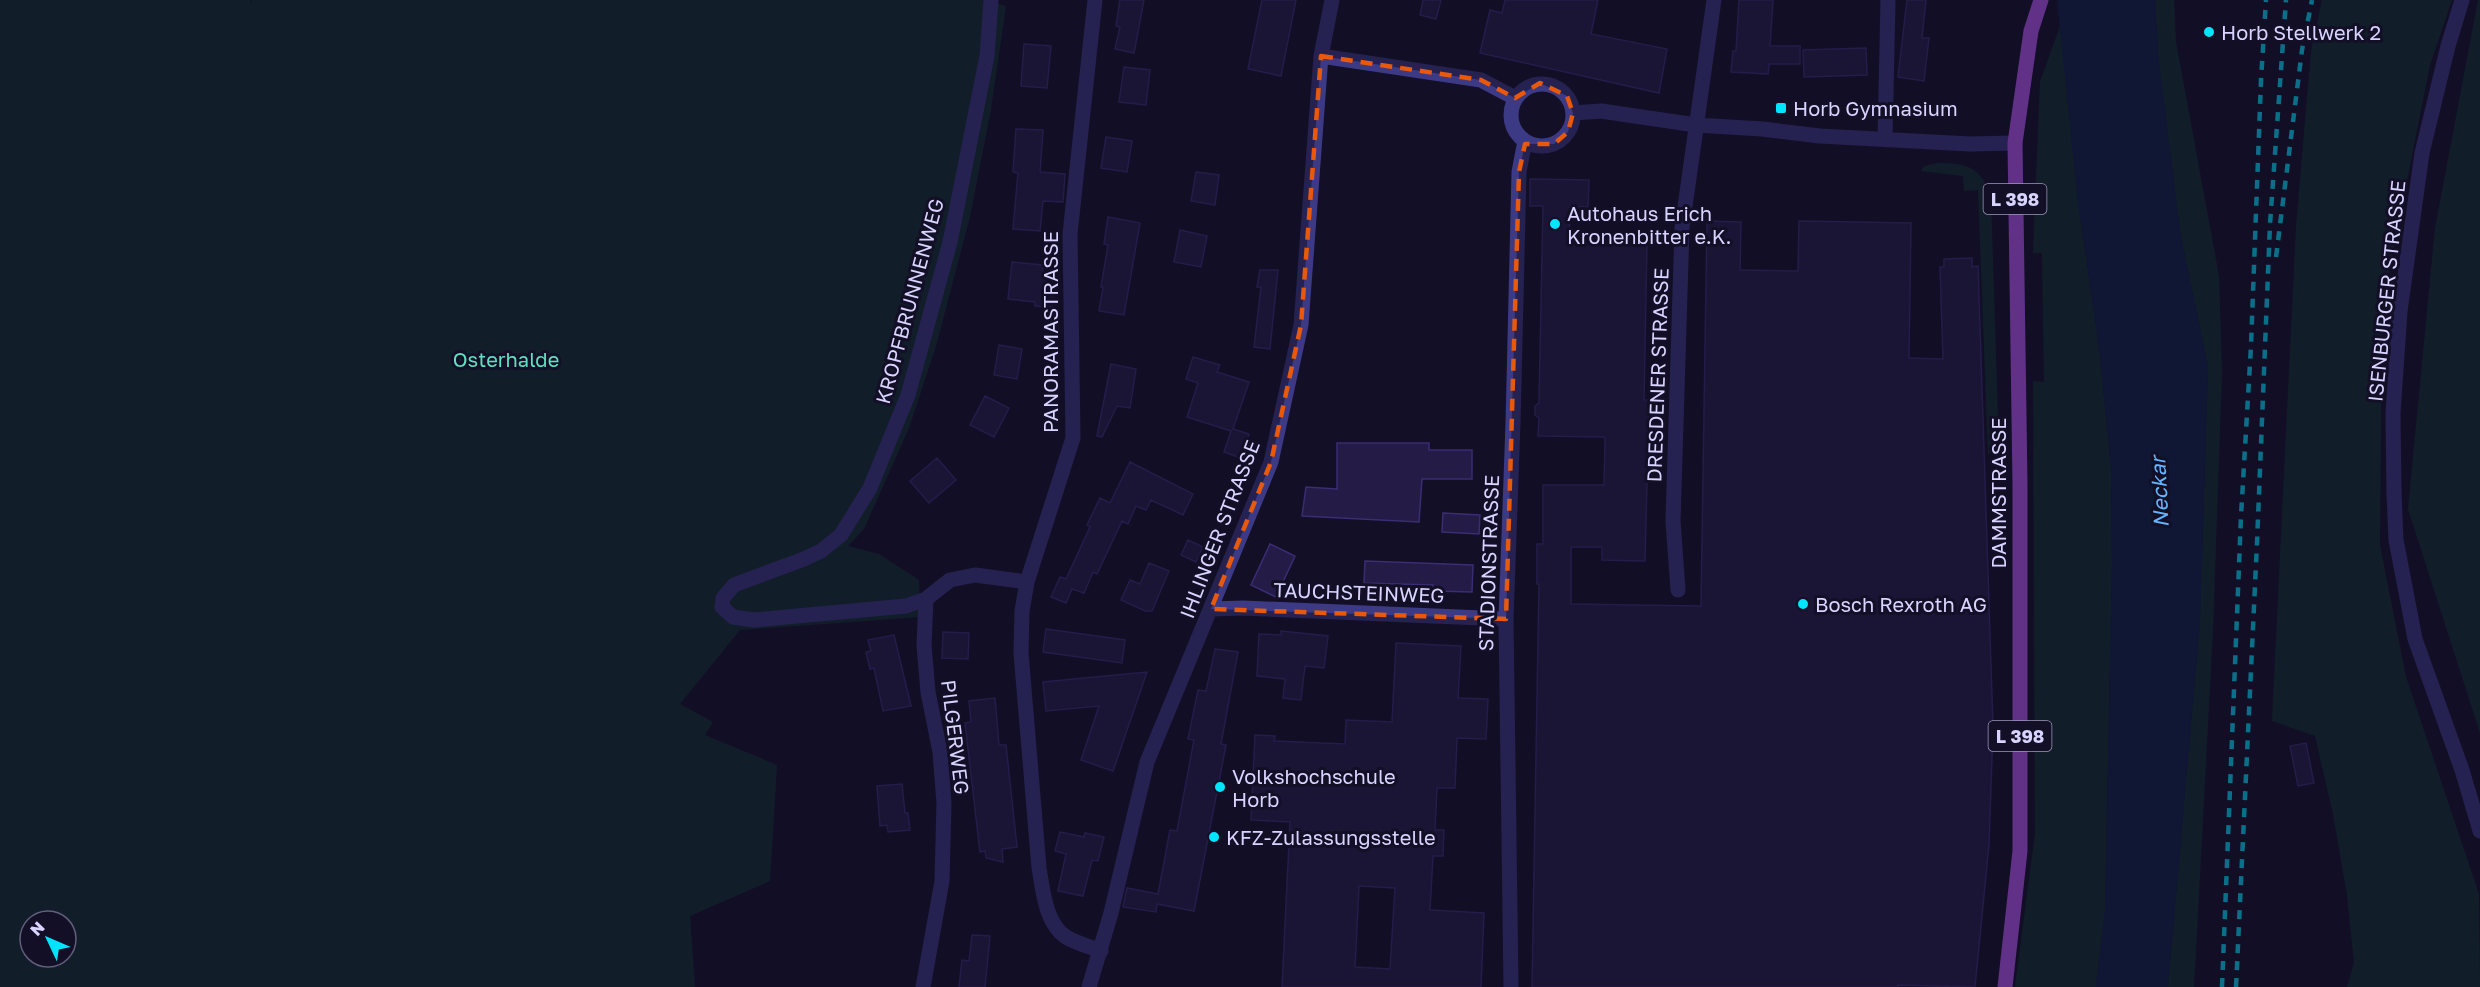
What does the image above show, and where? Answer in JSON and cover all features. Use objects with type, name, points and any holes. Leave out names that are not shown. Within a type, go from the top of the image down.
[{"type":"main road","name":"DAMMSTRASSE","points":[[2005,987],[2020,839],[2020,485],[2015,143],[2031,31],[2041,0]]},
{"type":"street","name":"KROPFBRUNNENWEG","points":[[926,599],[906,606],[754,620],[733,617],[722,607],[723,598],[734,585],[804,559],[841,535],[870,488],[908,395],[950,242],[987,56],[991,0]]},
{"type":"street","name":"PANORAMASTRASSE","points":[[1095,0],[1070,234],[1073,438],[1027,582],[1022,611],[1021,653],[1039,868],[1045,902],[1055,925],[1065,936],[1101,951]]},
{"type":"street","name":"IHLINGER STRASSE","points":[[1089,987],[1101,951],[1147,762],[1271,462],[1301,325],[1321,56],[1332,0]]},
{"type":"street","name":"DRESDENER STRASSE","points":[[1678,590],[1674,521],[1682,228],[1714,0]]},
{"type":"street","points":[[1885,139],[1888,0]]},
{"type":"street","name":"ISENBURGER STRASSE","points":[[2462,0],[2448,46],[2422,153],[2400,311],[2393,413],[2394,493],[2396,540],[2415,639],[2462,770],[2480,831]]},
{"type":"street","points":[[1321,56],[1481,80],[1515,98]]},
{"type":"street","points":[[1550,84],[1560,88],[1567,96],[1573,113],[1568,132],[1554,144],[1544,146],[1525,141],[1518,135],[1511,122],[1511,108],[1515,98],[1530,85],[1550,84]]},
{"type":"street","points":[[1573,113],[1601,111],[1696,125],[1762,129],[1820,136],[1970,144],[2015,143]]},
{"type":"street","name":"STADIONSTRASSE","points":[[1511,987],[1506,619],[1514,423],[1519,172],[1525,141]]},
{"type":"street","points":[[926,599],[950,580],[975,575],[1027,582]]},
{"type":"street","name":"PILGERWEG","points":[[923,987],[942,881],[944,803],[940,752],[928,692],[924,645],[926,599]]},
{"type":"street","name":"TAUCHSTEINWEG","points":[[1211,609],[1243,608],[1506,619]]},
{"type":"highlighted area","points":[[1321,56],[1481,80],[1515,98],[1540,83],[1567,96],[1573,113],[1568,132],[1554,144],[1525,144],[1519,172],[1506,619],[1211,609],[1271,462],[1301,325]]},
{"type":"green space","name":"Osterhalde","points":[[0,0],[251,0],[250,4],[252,0],[983,0],[1006,6],[991,109],[970,217],[936,346],[909,428],[864,529],[848,546],[879,554],[919,580],[920,617],[740,630],[680,704],[713,722],[705,735],[777,765],[770,881],[690,916],[695,987],[0,987]]},
{"type":"green space","points":[[2155,0],[2174,0],[2176,42],[2219,276],[2222,372],[2213,631],[2194,987],[2168,987],[2200,620],[2208,367],[2180,232],[2158,55]]},
{"type":"green space","points":[[2322,0],[2452,0],[2430,65],[2382,307],[2380,545],[2406,677],[2479,894],[2480,987],[2347,987],[2354,963],[2347,895],[2333,814],[2315,736],[2272,721],[2296,227],[2311,51]]},
{"type":"green space","points":[[2478,0],[2480,0],[2480,733],[2408,509],[2435,228]]},
{"type":"green space","points":[[2060,26],[2078,202],[2099,346],[2111,468],[2112,563],[2105,910],[2096,987],[2015,987],[2035,833],[2033,381],[2044,382],[2042,253],[2033,253],[2040,82]]},
{"type":"green space","points":[[1938,163],[1957,164],[1972,169],[1983,179],[1991,198],[1999,452],[1988,454],[1978,190],[1964,191],[1963,176],[1921,171],[1924,166]]},
{"type":"water","name":"Neckar","points":[[2057,0],[2155,0],[2158,55],[2180,232],[2208,367],[2200,620],[2168,987],[2096,987],[2105,910],[2112,563],[2111,468],[2099,346],[2078,202]]},
{"type":"building","points":[[1120,0],[1144,0],[1134,53],[1115,49],[1120,27],[1116,26]]},
{"type":"building","points":[[1262,0],[1296,0],[1281,76],[1248,69]]},
{"type":"building","points":[[1423,0],[1441,0],[1436,19],[1420,15]]},
{"type":"building","points":[[1505,0],[1598,0],[1591,34],[1667,49],[1659,93],[1480,53],[1490,10],[1502,13]]},
{"type":"building","points":[[1739,0],[1773,0],[1770,46],[1800,46],[1800,64],[1769,64],[1768,74],[1731,72],[1733,51],[1736,51]]},
{"type":"building","points":[[1907,0],[1926,0],[1922,38],[1929,38],[1924,81],[1898,77]]},
{"type":"building","points":[[1024,44],[1051,46],[1047,88],[1021,86]]},
{"type":"building","points":[[1866,48],[1867,75],[1804,77],[1803,50]]},
{"type":"building","points":[[1124,67],[1150,70],[1146,105],[1119,102]]},
{"type":"building","points":[[1016,129],[1043,130],[1040,172],[1065,174],[1063,202],[1043,201],[1040,231],[1013,229],[1018,173],[1013,172]]},
{"type":"building","points":[[1106,137],[1132,141],[1127,172],[1101,168]]},
{"type":"building","points":[[1196,172],[1219,175],[1215,205],[1191,201]]},
{"type":"building","name":"Bosch Rexroth AG","points":[[1530,179],[1589,180],[1588,207],[1570,206],[1569,241],[1647,242],[1644,400],[1649,400],[1645,561],[1602,560],[1602,547],[1571,547],[1571,604],[1701,606],[1707,221],[1741,222],[1740,270],[1798,271],[1799,221],[1911,223],[1909,358],[1943,359],[1940,267],[1944,267],[1944,259],[1972,258],[1972,267],[1978,266],[1993,727],[1989,844],[1975,987],[1898,985],[1898,987],[1532,987],[1539,584],[1537,584],[1537,544],[1543,544],[1543,485],[1604,485],[1605,440],[1604,437],[1538,436],[1539,418],[1535,415],[1535,406],[1539,403],[1543,206],[1530,206]]},
{"type":"building","points":[[1108,217],[1140,223],[1124,315],[1099,311],[1108,245],[1104,244]]},
{"type":"building","points":[[1180,230],[1207,236],[1201,267],[1174,262]]},
{"type":"building","points":[[1012,262],[1043,265],[1042,277],[1055,278],[1052,307],[1035,306],[1035,302],[1008,299]]},
{"type":"building","points":[[1260,270],[1278,270],[1270,349],[1254,347],[1261,287],[1257,287]]},
{"type":"building","points":[[999,345],[1022,349],[1017,379],[994,375]]},
{"type":"building","points":[[1193,357],[1220,365],[1217,372],[1249,382],[1233,429],[1249,434],[1241,458],[1224,452],[1231,431],[1187,417],[1198,383],[1186,379]]},
{"type":"building","points":[[1111,364],[1136,369],[1130,408],[1117,406],[1102,437],[1097,436]]},
{"type":"building","points":[[985,396],[1009,408],[994,437],[970,425]]},
{"type":"building","points":[[1337,443],[1429,443],[1429,450],[1472,450],[1472,479],[1422,479],[1419,522],[1302,516],[1306,487],[1337,489]]},
{"type":"building","points":[[937,458],[956,480],[929,503],[910,481]]},
{"type":"building","points":[[1130,462],[1193,494],[1183,515],[1151,500],[1146,510],[1136,506],[1128,524],[1122,521],[1097,574],[1093,572],[1084,593],[1072,589],[1066,603],[1051,597],[1060,577],[1066,579],[1090,527],[1087,525],[1100,498],[1110,503]]},
{"type":"building","points":[[1443,513],[1480,515],[1479,534],[1442,532]]},
{"type":"building","points":[[1188,540],[1203,547],[1196,562],[1181,555]]},
{"type":"building","points":[[1270,544],[1295,556],[1276,597],[1251,585]]},
{"type":"building","points":[[1365,561],[1473,565],[1472,592],[1433,591],[1433,585],[1364,583]]},
{"type":"building","points":[[1149,563],[1169,571],[1152,611],[1145,611],[1121,600],[1130,580],[1140,584]]},
{"type":"building","points":[[1046,629],[1125,640],[1122,663],[1043,652]]},
{"type":"building","points":[[1281,631],[1328,636],[1324,668],[1305,666],[1301,700],[1283,698],[1285,679],[1257,676],[1259,634],[1281,635]]},
{"type":"building","points":[[943,632],[969,633],[968,659],[942,658]]},
{"type":"building","points":[[894,635],[911,706],[883,711],[874,668],[870,669],[866,652],[871,651],[868,640]]},
{"type":"building","points":[[1396,643],[1461,646],[1458,698],[1488,699],[1486,739],[1457,738],[1455,788],[1437,788],[1435,830],[1444,830],[1443,856],[1433,856],[1430,910],[1484,913],[1481,987],[1282,987],[1290,822],[1251,820],[1255,735],[1275,736],[1274,741],[1345,744],[1346,720],[1392,722]],"holes":[[[1359,886],[1395,888],[1390,969],[1355,967]]]},
{"type":"building","points":[[1215,649],[1238,652],[1221,744],[1226,745],[1194,911],[1157,904],[1156,912],[1123,907],[1127,888],[1158,894],[1170,830],[1177,831],[1194,740],[1188,739],[1198,690],[1206,691]]},
{"type":"building","points":[[1147,672],[1113,771],[1081,760],[1099,706],[1046,711],[1043,682]]},
{"type":"building","points":[[995,698],[999,745],[1006,745],[1017,847],[1002,849],[1003,862],[986,858],[985,851],[980,852],[965,723],[971,722],[969,701]]},
{"type":"building","points":[[2306,743],[2314,783],[2298,786],[2290,746]]},
{"type":"building","points":[[902,784],[905,813],[908,813],[910,830],[888,832],[887,825],[880,826],[877,786]]},
{"type":"building","points":[[1060,832],[1084,837],[1085,833],[1104,837],[1098,861],[1092,860],[1083,896],[1058,891],[1066,854],[1055,851]]},
{"type":"building","points":[[972,935],[990,936],[985,987],[959,987],[962,960],[969,961]]},
{"type":"railway","points":[[2222,987],[2241,516],[2266,0]]},
{"type":"railway","points":[[2236,987],[2270,224],[2286,0]]},
{"type":"railway","points":[[2276,257],[2302,50],[2312,0]]},
{"type":"place","name":"Horb Stellwerk 2","points":[[2209,32]]},
{"type":"place","name":"Horb Gymnasium","points":[[1781,108]]},
{"type":"place","name":"Autohaus Erich Kronenbitter e.K.","points":[[1555,224]]},
{"type":"place","name":"Bosch Rexroth AG","points":[[1803,604]]},
{"type":"place","name":"Volkshochschule Horb","points":[[1220,787]]},
{"type":"place","name":"KFZ-Zulassungsstelle","points":[[1214,837]]}]
